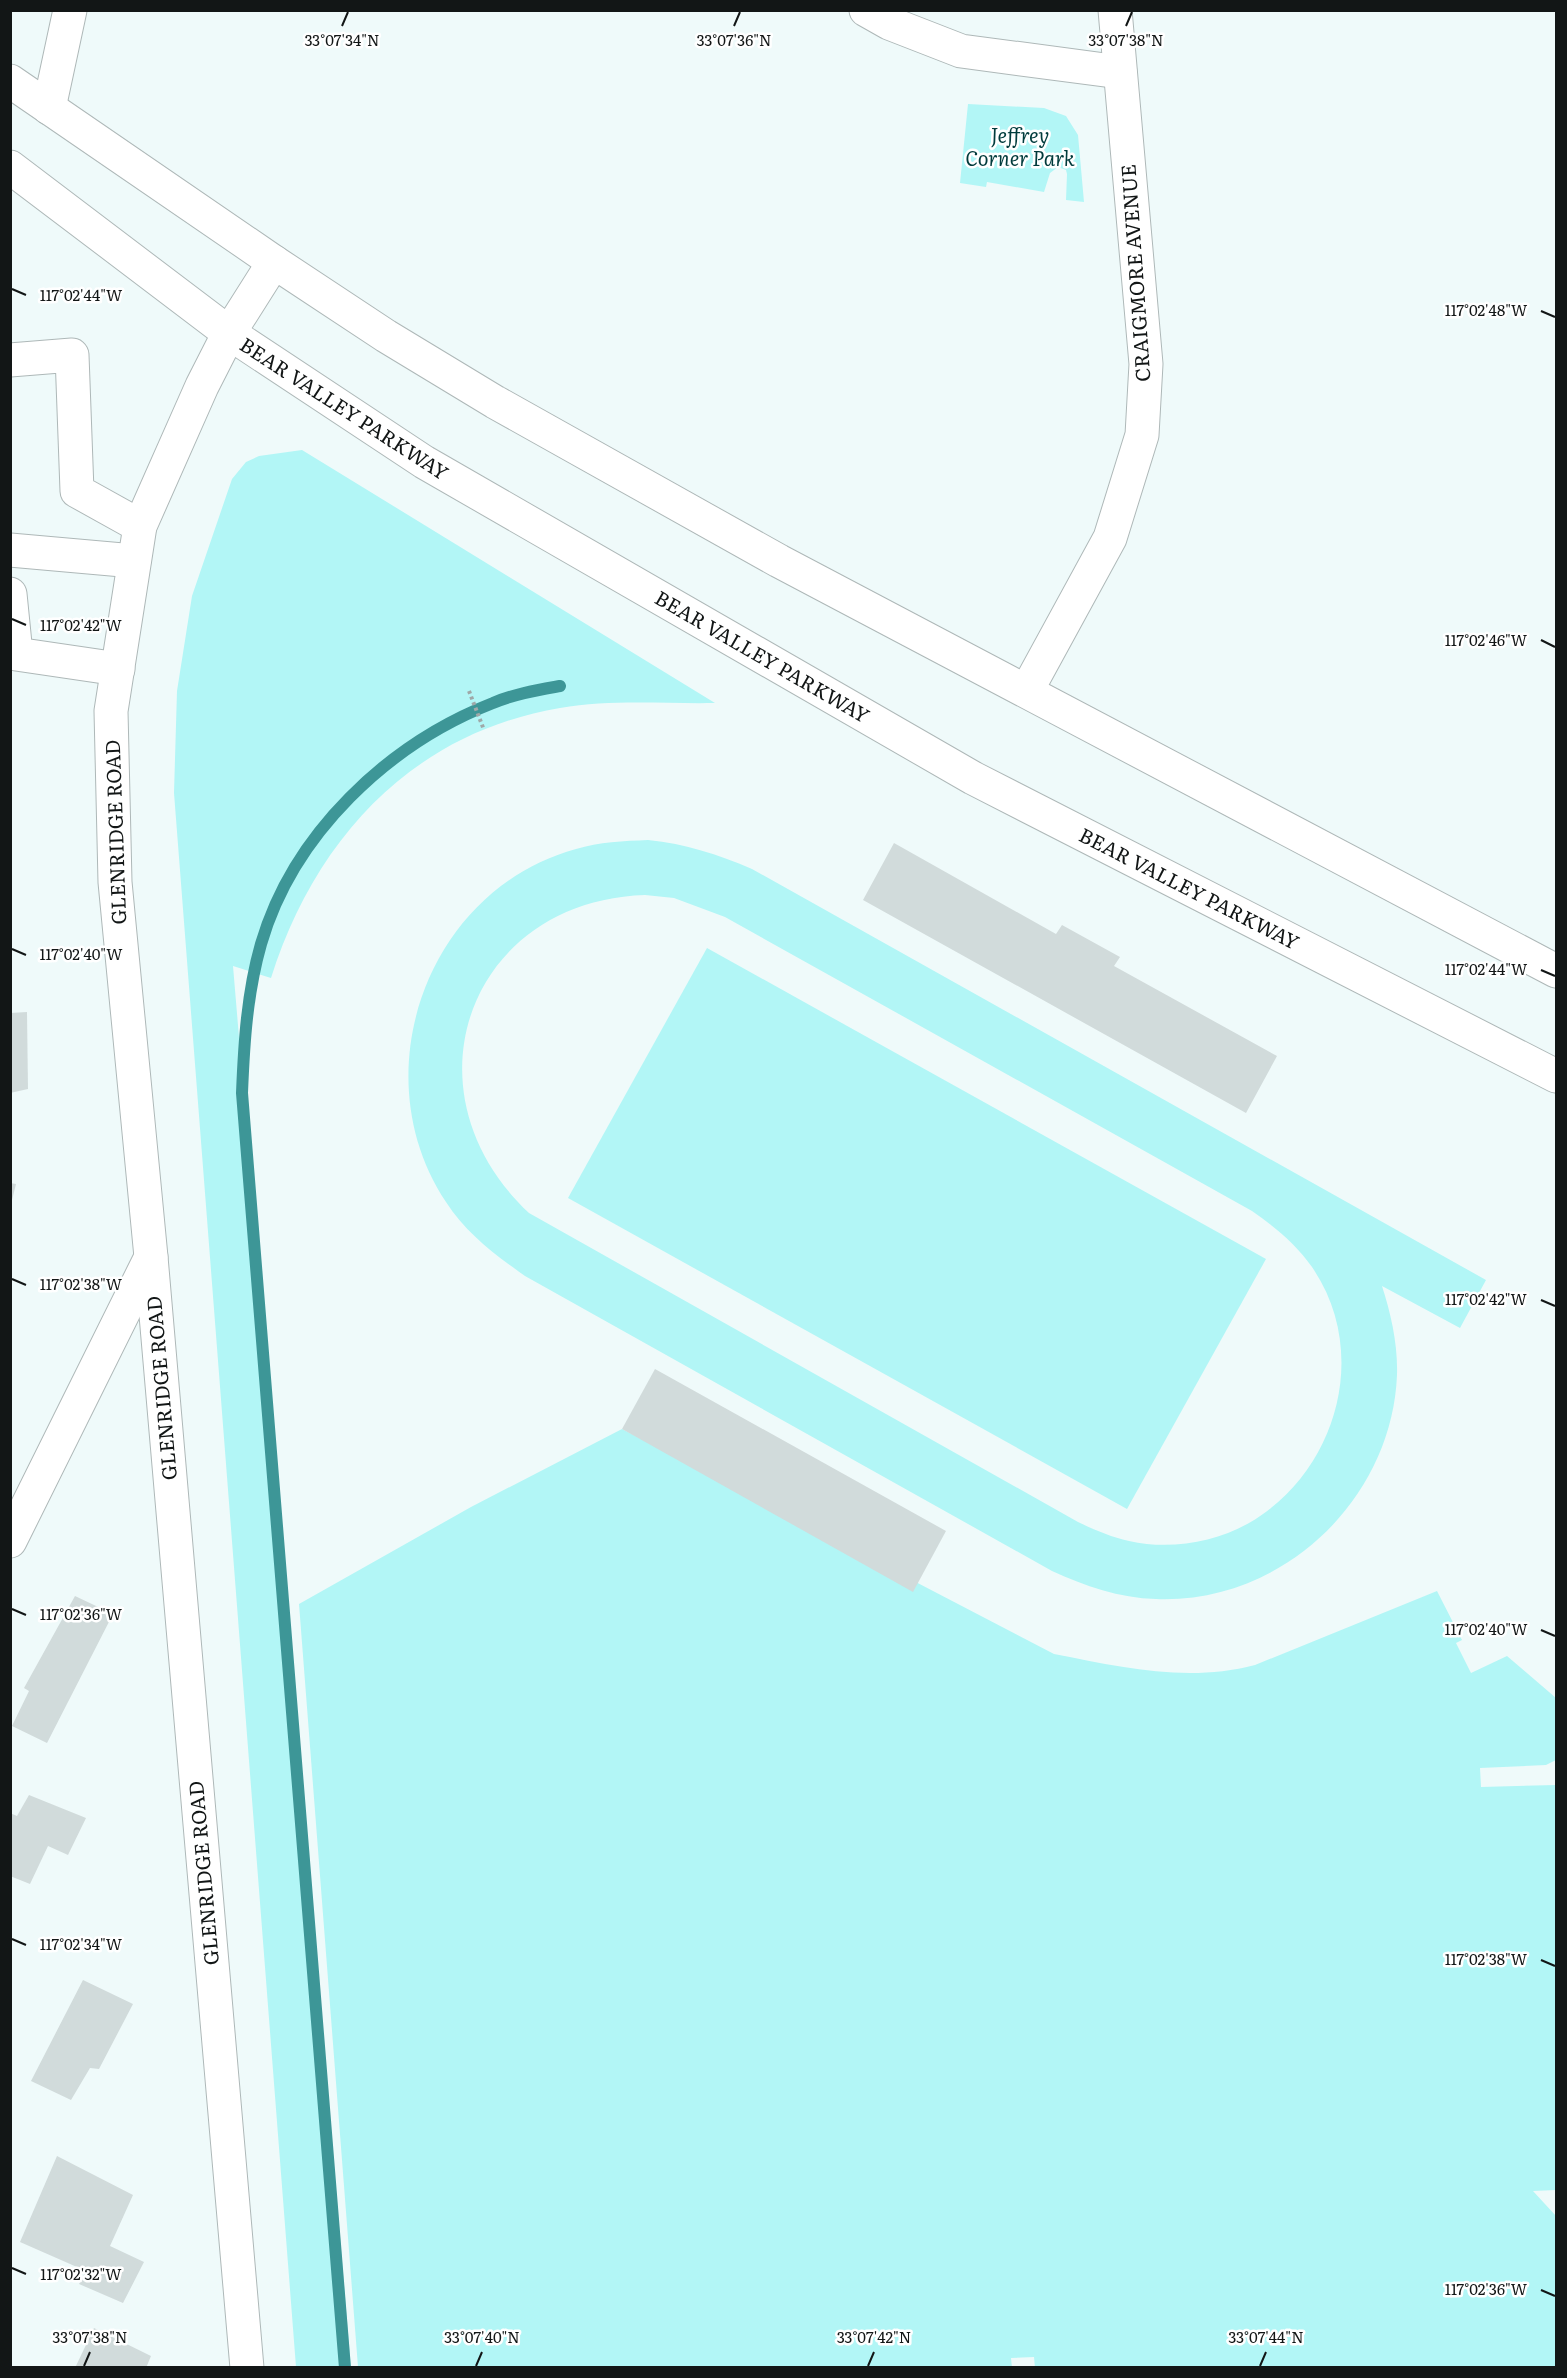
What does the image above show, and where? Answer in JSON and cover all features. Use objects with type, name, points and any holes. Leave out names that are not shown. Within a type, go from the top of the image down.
[{"type":"main road","points":[[50,108],[70,10]]},
{"type":"main road","points":[[866,10],[889,23],[961,51],[1120,72]]},
{"type":"main road","name":"CRAIGMORE AVENUE","points":[[1027,690],[1110,538],[1142,435],[1146,364],[1115,10]]},
{"type":"main road","points":[[10,81],[274,262],[386,336],[495,402],[779,561],[1557,971]]},
{"type":"main road","name":"BEAR VALLEY PARKWAY","points":[[10,167],[229,333],[424,462],[973,778],[1557,1076]]},
{"type":"main road","name":"GLENRIDGE ROAD","points":[[247,2367],[151,1257],[115,882],[111,711],[140,526],[202,386],[229,333],[274,262]]},
{"type":"main road","points":[[10,360],[72,355],[77,491],[140,526]]},
{"type":"main road","points":[[10,550],[134,561]]},
{"type":"main road","points":[[10,594],[16,654],[118,669]]},
{"type":"main road","points":[[10,1541],[151,1257]]},
{"type":"path","points":[[469,691],[484,730]]},
{"type":"green space","name":"Jeffrey Corner Park","points":[[968,104],[1044,108],[1066,116],[1078,135],[1084,202],[1066,200],[1067,174],[1066,170],[1058,167],[1050,173],[1044,192],[987,182],[986,187],[960,183]]},
{"type":"green space","points":[[302,450],[715,703],[579,705],[507,721],[459,741],[415,768],[376,800],[343,838],[314,881],[290,928],[271,978],[233,966],[351,2368],[296,2367],[174,793],[177,691],[192,596],[232,479],[246,462],[259,456]]},
{"type":"green space","points":[[648,840],[714,854],[752,869],[1486,1280],[1460,1328],[1382,1286],[1391,1319],[1396,1352],[1397,1375],[1390,1421],[1375,1463],[1352,1502],[1322,1536],[1286,1563],[1246,1584],[1202,1596],[1142,1598],[1116,1594],[1077,1582],[1052,1571],[525,1276],[472,1234],[446,1202],[421,1152],[410,1099],[410,1045],[423,993],[447,945],[481,903],[524,871],[576,849],[612,842]],"holes":[[[645,895],[674,898],[725,917],[1252,1211],[1292,1243],[1312,1267],[1330,1301],[1339,1336],[1341,1372],[1336,1408],[1323,1442],[1304,1474],[1279,1501],[1249,1523],[1235,1530],[1191,1543],[1144,1544],[1103,1533],[1078,1522],[529,1213],[490,1165],[468,1113],[462,1061],[472,1011],[496,966],[534,930],[584,905]]]},
{"type":"green space","points":[[707,948],[1266,1259],[1127,1509],[568,1198]]},
{"type":"green space","points":[[622,1429],[1054,1654],[1154,1671],[1204,1673],[1230,1670],[1255,1665],[1437,1591],[1462,1640],[1456,1643],[1471,1673],[1507,1656],[1556,1698],[1556,1760],[1546,1765],[1480,1768],[1481,1787],[1556,1785],[1556,2190],[1533,2191],[1556,2216],[1556,2367],[1035,2368],[1034,2357],[1011,2358],[1012,2368],[358,2367],[299,1604],[471,1507]]},
{"type":"building","points":[[894,843],[1056,934],[1062,925],[1120,957],[1114,966],[1277,1056],[1246,1113],[863,900]]},
{"type":"building","points":[[27,1012],[28,1089],[10,1093],[10,1013]]},
{"type":"building","points":[[10,1183],[16,1184],[11,1204],[10,1204]]},
{"type":"building","points":[[655,1369],[946,1531],[913,1592],[622,1429]]},
{"type":"building","points":[[75,1596],[113,1614],[47,1743],[12,1726],[29,1691],[24,1688]]},
{"type":"building","points":[[29,1795],[86,1818],[68,1855],[48,1846],[30,1884],[10,1876],[10,1813],[17,1816]]},
{"type":"building","points":[[83,1980],[133,2004],[99,2069],[90,2068],[71,2100],[31,2081]]},
{"type":"building","points":[[57,2156],[133,2195],[110,2246],[144,2262],[123,2303],[79,2284],[86,2271],[20,2242]]},
{"type":"building","points":[[94,2328],[151,2356],[146,2368],[75,2368]]},
{"type":"waterway","points":[[345,2368],[242,1093],[249,999],[261,944],[276,904],[296,866],[321,830],[350,798],[382,768],[417,742],[454,721],[509,697],[560,686]]}]
